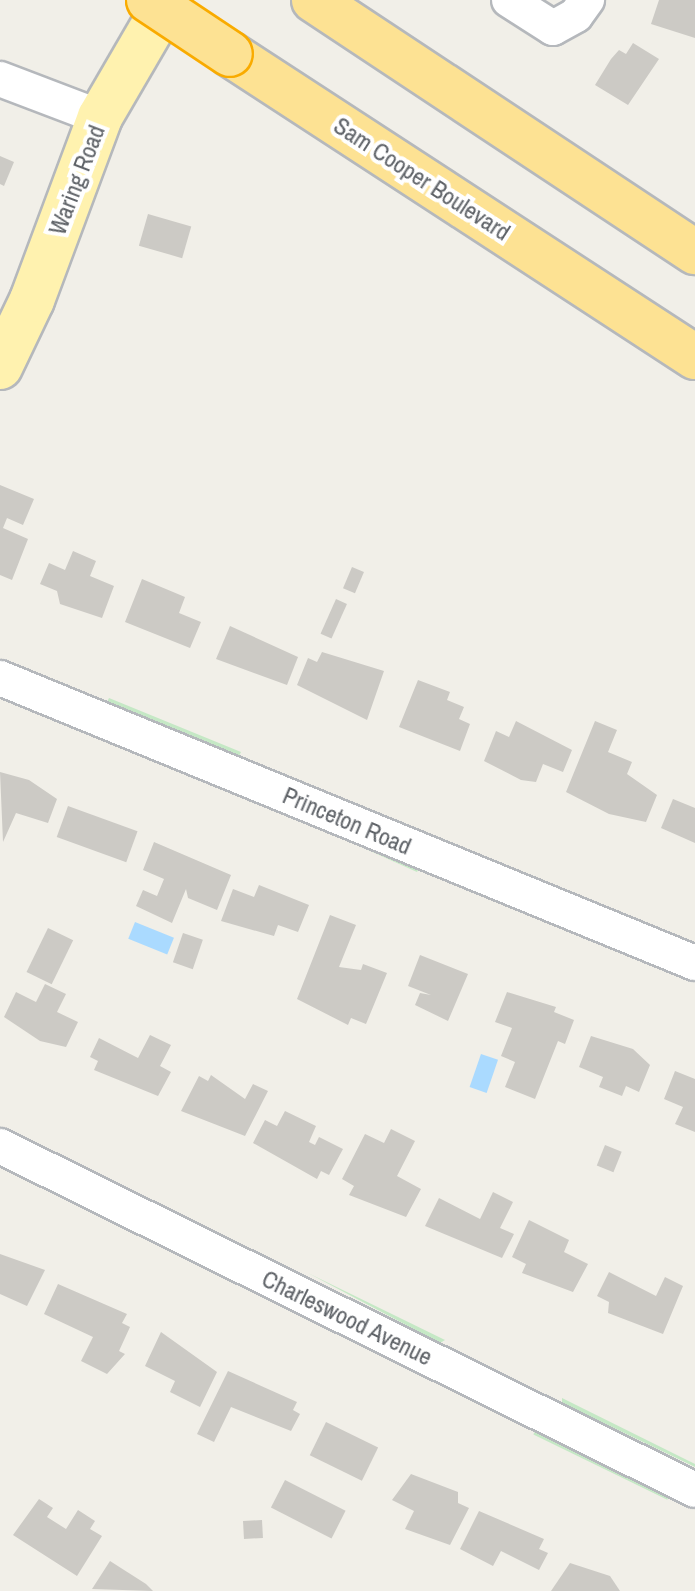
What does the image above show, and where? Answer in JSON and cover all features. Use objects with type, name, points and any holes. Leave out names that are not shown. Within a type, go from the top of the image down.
[{"type":"highway","name":"Sam Cooper Boulevard","points":[[149,0],[695,357]]},
{"type":"highway","points":[[314,0],[695,252]]},
{"type":"main road","name":"Waring Road","points":[[0,367],[100,117],[168,0]]},
{"type":"street","points":[[509,0],[553,28],[576,15],[587,0]]},
{"type":"street","points":[[0,79],[100,117]]},
{"type":"street","name":"Princeton Road","points":[[0,678],[695,963]]},
{"type":"street","name":"Charleswood Avenue","points":[[0,1146],[695,1490]]},
{"type":"green space","points":[[109,698],[241,752],[239,756],[107,702]]},
{"type":"green space","points":[[281,811],[420,867],[417,872]]},
{"type":"green space","points":[[308,1273],[445,1340],[440,1343]]},
{"type":"green space","points":[[562,1398],[695,1464],[695,1467],[562,1403]]},
{"type":"green space","points":[[536,1429],[670,1494],[667,1500],[533,1434]]},
{"type":"water","points":[[135,922],[174,938],[167,954],[128,939]]},
{"type":"water","points":[[481,1054],[498,1060],[487,1093],[470,1087]]},
{"type":"building","points":[[659,0],[695,0],[695,38],[651,24]]},
{"type":"building","points":[[633,43],[659,59],[628,105],[595,85],[619,50],[626,54]]},
{"type":"building","points":[[0,156],[14,162],[4,186],[0,184]]},
{"type":"building","points":[[148,214],[191,226],[182,258],[139,246]]},
{"type":"building","points":[[0,485],[34,499],[23,525],[7,518],[3,528],[28,539],[12,580],[0,575]]},
{"type":"building","points":[[73,551],[96,561],[90,576],[114,586],[102,618],[60,604],[57,591],[40,584],[49,563],[65,570]]},
{"type":"building","points":[[352,567],[364,572],[355,593],[343,588]]},
{"type":"building","points":[[142,579],[185,597],[179,613],[201,622],[190,648],[125,622]]},
{"type":"building","points":[[336,599],[347,604],[332,639],[321,634]]},
{"type":"building","points":[[230,626],[298,657],[287,685],[216,659]]},
{"type":"building","points":[[322,652],[384,671],[367,720],[297,685],[308,658],[317,662]]},
{"type":"building","points":[[418,680],[450,692],[447,700],[464,707],[459,719],[470,724],[460,751],[399,727]]},
{"type":"building","points":[[516,721],[572,750],[563,772],[543,764],[536,782],[521,780],[484,761],[496,731],[509,737]]},
{"type":"building","points":[[595,721],[617,730],[608,752],[632,762],[627,774],[657,795],[646,822],[609,814],[566,792]]},
{"type":"building","points":[[0,772],[29,780],[57,799],[48,823],[16,813],[3,842]]},
{"type":"building","points":[[673,799],[695,808],[695,843],[661,828]]},
{"type":"building","points":[[68,806],[138,831],[126,862],[57,837]]},
{"type":"building","points":[[154,842],[231,875],[217,910],[188,898],[186,889],[172,923],[136,906],[143,890],[157,896],[164,879],[143,870]]},
{"type":"building","points":[[259,885],[309,905],[298,932],[278,925],[274,936],[221,921],[233,889],[254,897]]},
{"type":"building","points":[[330,915],[356,925],[339,967],[361,970],[363,964],[387,973],[366,1024],[351,1018],[348,1025],[297,999]]},
{"type":"building","points":[[48,928],[73,940],[52,984],[27,972]]},
{"type":"building","points":[[183,933],[203,940],[193,969],[173,962]]},
{"type":"building","points":[[420,955],[468,974],[448,1021],[415,1005],[420,993],[431,995],[408,986]]},
{"type":"building","points":[[45,984],[66,994],[57,1012],[78,1022],[66,1047],[40,1041],[4,1017],[16,992],[36,1002]]},
{"type":"building","points":[[507,992],[556,1007],[554,1012],[574,1020],[565,1044],[558,1041],[535,1099],[505,1087],[515,1062],[501,1056],[512,1028],[495,1022]]},
{"type":"building","points":[[150,1035],[171,1045],[160,1066],[171,1072],[158,1096],[94,1070],[98,1061],[90,1057],[99,1038],[138,1058]]},
{"type":"building","points":[[591,1036],[633,1049],[650,1065],[639,1092],[626,1086],[622,1096],[599,1087],[603,1077],[579,1067]]},
{"type":"building","points":[[675,1071],[695,1079],[695,1132],[675,1124],[683,1107],[664,1099]]},
{"type":"building","points":[[211,1075],[245,1099],[253,1084],[268,1091],[245,1136],[181,1111],[199,1076],[208,1081]]},
{"type":"building","points":[[285,1111],[316,1126],[309,1142],[315,1145],[319,1137],[343,1149],[329,1175],[321,1171],[317,1179],[253,1143],[265,1120],[277,1126]]},
{"type":"building","points":[[391,1129],[415,1141],[397,1176],[421,1189],[406,1217],[349,1195],[354,1186],[342,1179],[365,1134],[384,1143]]},
{"type":"building","points":[[605,1145],[622,1152],[613,1172],[597,1165]]},
{"type":"building","points":[[493,1192],[513,1202],[500,1228],[514,1234],[502,1258],[425,1226],[439,1198],[480,1219]]},
{"type":"building","points":[[529,1220],[569,1240],[564,1252],[588,1264],[573,1292],[522,1273],[526,1264],[512,1257]]},
{"type":"building","points":[[0,1254],[45,1270],[27,1306],[0,1294]]},
{"type":"building","points":[[609,1272],[656,1296],[665,1277],[683,1286],[663,1334],[608,1313],[609,1302],[597,1296]]},
{"type":"building","points":[[58,1284],[127,1314],[122,1323],[130,1327],[119,1351],[125,1354],[107,1374],[81,1361],[93,1337],[44,1314]]},
{"type":"building","points":[[161,1332],[217,1372],[200,1407],[170,1392],[175,1381],[145,1366]]},
{"type":"building","points":[[228,1371],[297,1402],[293,1410],[300,1414],[291,1431],[231,1407],[214,1442],[197,1434]]},
{"type":"building","points":[[326,1422],[378,1447],[362,1481],[310,1455]]},
{"type":"building","points":[[411,1474],[458,1492],[458,1503],[469,1508],[450,1545],[405,1529],[414,1511],[392,1500]]},
{"type":"building","points":[[285,1480],[346,1511],[332,1538],[271,1508]]},
{"type":"building","points":[[39,1499],[53,1508],[47,1517],[66,1529],[78,1510],[95,1521],[90,1529],[102,1536],[77,1576],[13,1535]]},
{"type":"building","points":[[479,1511],[544,1539],[539,1549],[548,1553],[539,1570],[501,1551],[493,1566],[460,1549]]},
{"type":"building","points":[[262,1520],[263,1538],[244,1539],[243,1521]]},
{"type":"building","points":[[110,1561],[146,1584],[153,1591],[92,1589]]},
{"type":"building","points":[[570,1563],[610,1576],[620,1591],[551,1591]]}]
